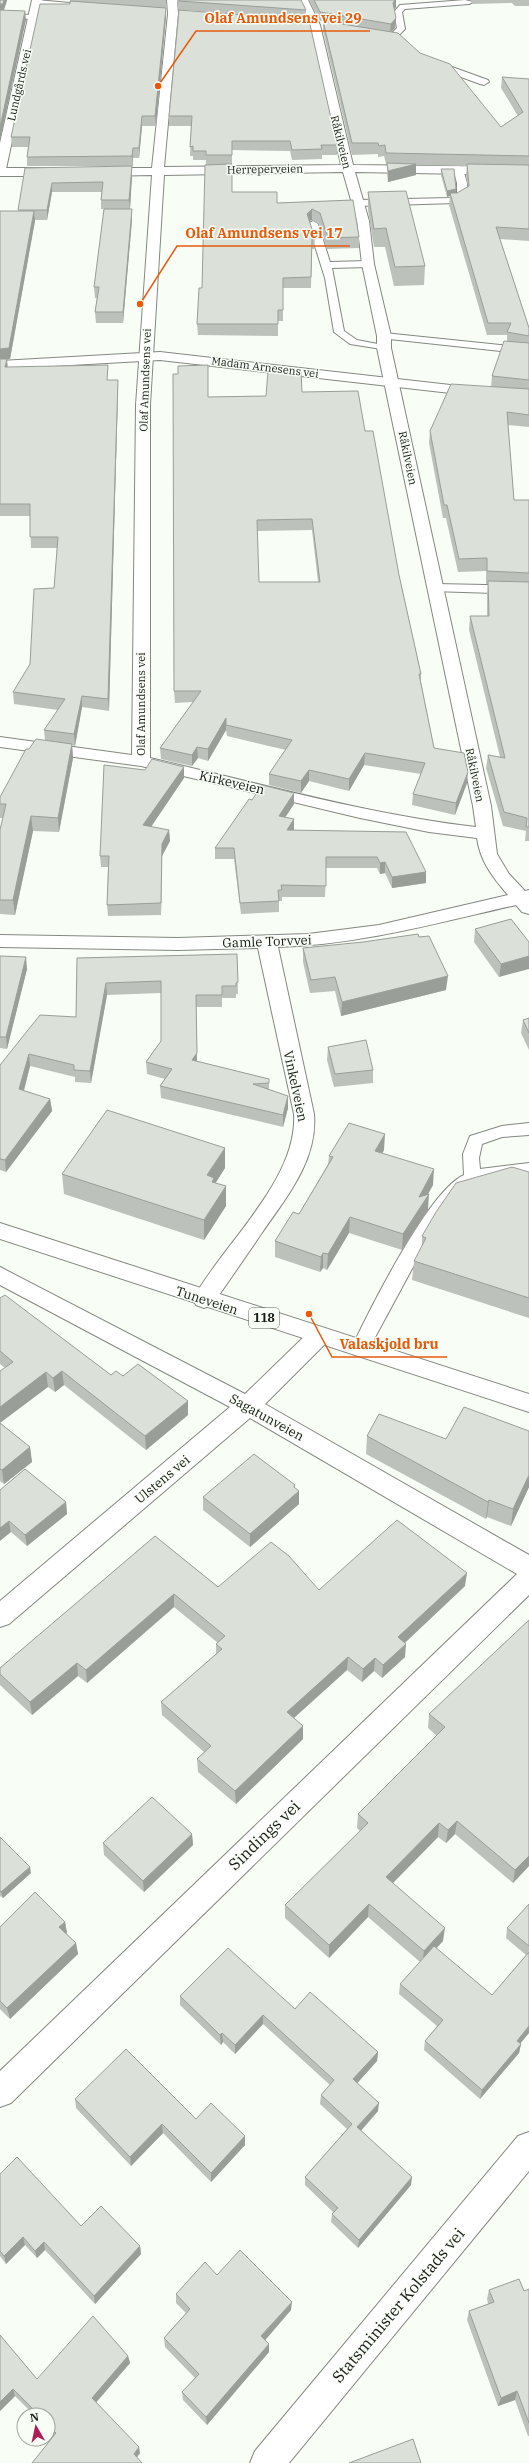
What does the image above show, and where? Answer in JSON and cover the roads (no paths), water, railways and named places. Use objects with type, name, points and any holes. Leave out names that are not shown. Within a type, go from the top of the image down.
[{"type":"street","name":"Olaf Amundsens vei","points":[[141,762],[143,412],[158,171],[173,14],[172,0]]},
{"type":"street","name":"Råkilveien","points":[[303,0],[315,26],[348,168],[358,203],[368,264],[392,383],[482,806],[488,854],[502,877],[526,900]]},
{"type":"street","points":[[37,1],[90,7]]},
{"type":"street","name":"Lundgårds vei","points":[[0,169],[37,1]]},
{"type":"street","points":[[299,24],[330,27]]},
{"type":"street","points":[[380,34],[397,39]]},
{"type":"street","points":[[419,56],[441,68],[484,82]]},
{"type":"street","name":"Herreperveien","points":[[87,172],[348,168],[529,171]]},
{"type":"street","points":[[0,172],[63,172]]},
{"type":"street","name":"Madam Arnesens vei","points":[[0,365],[146,356],[249,365],[529,398]]},
{"type":"street","name":"Kirkeveien","points":[[0,742],[141,762],[367,815],[429,827],[485,834]]},
{"type":"street","name":"Gamle Torvvei","points":[[0,941],[178,944],[308,940],[379,931],[526,900]]},
{"type":"street","name":"Vinkelveien","points":[[204,1299],[286,1182],[300,1150],[305,1129],[304,1114],[287,1042],[268,942]]},
{"type":"street","name":"Tuneveien","points":[[0,1231],[204,1299],[529,1403]]},
{"type":"street","name":"Sagatunveien","points":[[0,1275],[248,1406],[529,1568]]},
{"type":"street","name":"Ulstens vei","points":[[0,1616],[248,1406],[319,1336]]},
{"type":"street","name":"Sindings vei","points":[[0,2092],[529,1578]]},
{"type":"street","name":"Statsminister Kolstads vei","points":[[267,2463],[529,2147]]},
{"type":"lane","points":[[397,39],[401,29],[398,12],[403,7],[469,2]]},
{"type":"lane","points":[[0,16],[34,17]]},
{"type":"lane","points":[[358,203],[453,201],[462,197],[462,183],[458,169]]},
{"type":"lane","points":[[313,224],[325,265],[339,332],[344,338],[353,342],[384,342],[529,351]]},
{"type":"lane","points":[[325,265],[368,264]]},
{"type":"lane","points":[[436,588],[529,590]]},
{"type":"lane","points":[[473,1177],[470,1158],[476,1140],[491,1133],[508,1129],[529,1129]]},
{"type":"lane","points":[[360,1349],[372,1324],[435,1213],[458,1186],[473,1177],[488,1173],[529,1169]]},
{"type":"place","name":"Olaf Amundsens vei 29","points":[[158,86]]},
{"type":"place","name":"Olaf Amundsens vei 17","points":[[140,304]]},
{"type":"place","name":"Valaskjold bru","points":[[309,1314]]}]
